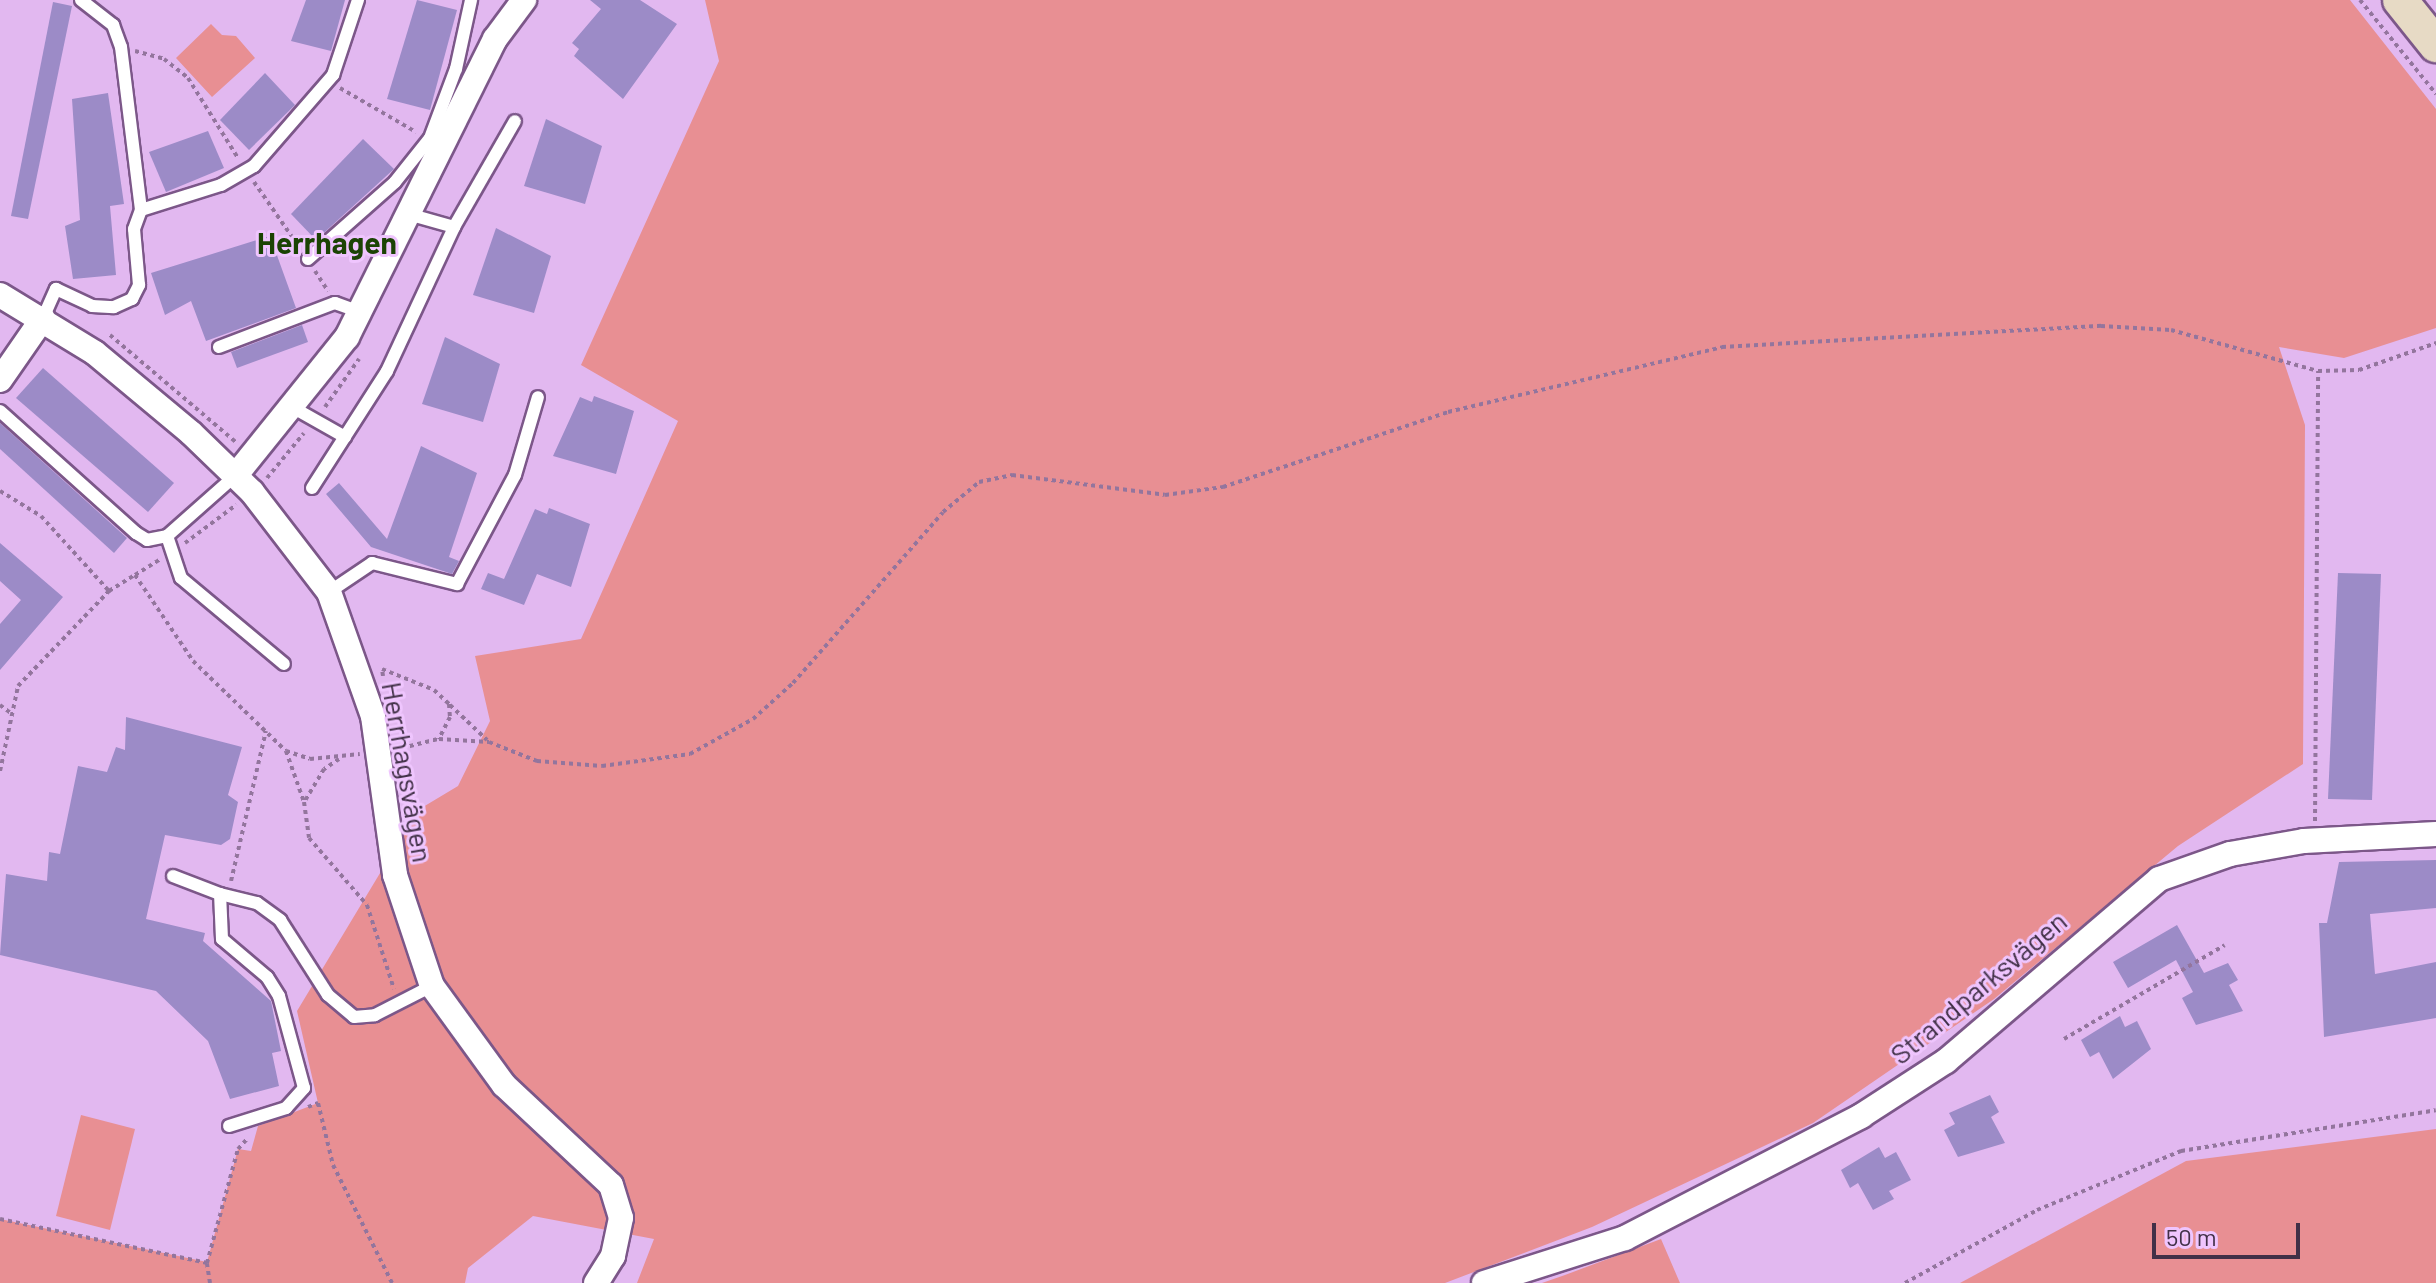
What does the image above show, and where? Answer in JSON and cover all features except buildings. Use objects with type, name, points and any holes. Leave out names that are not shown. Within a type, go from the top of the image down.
[{"type":"main road","points":[[2400,0],[2436,45]]},
{"type":"street","points":[[236,475],[292,407],[360,312],[408,214],[430,138],[524,0]]},
{"type":"street","name":"Herrhagsvägen","points":[[0,295],[43,318],[95,353],[236,475],[329,592],[373,716],[395,875],[432,986],[504,1085],[611,1185],[621,1218],[613,1256],[596,1283]]},
{"type":"street","points":[[0,380],[43,318]]},
{"type":"street","name":"Strandparksvägen","points":[[1484,1283],[1625,1238],[1861,1116],[1946,1061],[2159,879],[2230,854],[2315,840],[2436,834]]},
{"type":"lane","points":[[43,318],[56,289],[92,306],[114,307],[132,299],[139,285],[134,229],[141,210],[121,52],[113,25],[81,0]]},
{"type":"lane","points":[[141,210],[247,170],[329,82],[358,0]]},
{"type":"lane","points":[[308,259],[385,192],[430,138],[456,69],[471,0]]},
{"type":"lane","points":[[312,488],[387,371],[454,227],[515,121]]},
{"type":"lane","points":[[408,214],[454,227]]},
{"type":"lane","points":[[219,347],[335,303],[360,312]]},
{"type":"lane","points":[[329,592],[372,563],[457,584],[515,475],[538,397]]},
{"type":"lane","points":[[292,407],[345,437]]},
{"type":"lane","points":[[0,411],[147,540],[167,536],[236,475]]},
{"type":"lane","points":[[167,536],[181,578],[284,664]]},
{"type":"lane","points":[[173,876],[224,895],[257,903],[280,920],[328,995],[354,1017],[375,1015],[432,986]]},
{"type":"lane","points":[[224,895],[217,924],[222,939],[267,977],[279,996],[304,1088],[286,1108],[229,1126]]},
{"type":"path","points":[[2360,0],[2436,94]]},
{"type":"path","points":[[121,52],[164,59],[188,78],[335,303]]},
{"type":"path","points":[[329,82],[430,138]]},
{"type":"path","points":[[402,748],[439,739],[489,742],[537,761],[602,766],[690,754],[753,719],[793,683],[943,512],[979,482],[1001,478],[1165,495],[1223,487],[1448,412],[1722,347],[2101,326],[2171,330],[2318,371],[2359,370],[2436,343]]},
{"type":"path","points":[[2315,840],[2318,371]]},
{"type":"path","points":[[0,491],[41,516],[109,591]]},
{"type":"path","points":[[0,771],[18,686],[109,591],[135,575],[193,661],[286,751],[304,802],[309,838],[367,905],[386,976],[401,1001]]},
{"type":"path","points":[[385,684],[382,669],[434,690],[489,742]]},
{"type":"path","points":[[439,739],[450,717],[449,704]]},
{"type":"path","points":[[0,705],[12,714]]},
{"type":"path","points":[[224,895],[266,731]]},
{"type":"path","points":[[395,746],[397,761]]},
{"type":"path","points":[[286,751],[339,759]]},
{"type":"path","points":[[304,802],[324,769],[339,759],[366,752]]},
{"type":"path","points":[[2064,1039],[2225,945]]},
{"type":"path","points":[[294,1112],[318,1103],[333,1165],[392,1283]]},
{"type":"path","points":[[1905,1283],[2037,1210],[2181,1151],[2436,1110]]},
{"type":"path","points":[[210,1283],[207,1263],[238,1149],[258,1126]]},
{"type":"path","points":[[0,1219],[207,1263]]},
{"type":"shaded area","points":[[705,0],[2350,0],[2436,109],[2436,328],[2344,358],[2279,347],[2305,425],[2303,764],[2178,846],[1994,999],[1813,1123],[1592,1227],[1445,1283],[637,1283],[654,1239],[533,1216],[468,1268],[465,1283],[0,1283],[0,1219],[207,1262],[238,1149],[251,1151],[258,1126],[318,1103],[297,1011],[418,810],[458,786],[490,721],[475,656],[581,639],[678,421],[581,365],[719,61]]},
{"type":"shaded area","points":[[211,24],[222,35],[236,36],[255,58],[212,97],[176,58]]},
{"type":"shaded area","points":[[81,1115],[135,1129],[110,1230],[56,1216]]},
{"type":"shaded area","points":[[2436,1129],[2436,1283],[1960,1283],[2186,1161]]},
{"type":"shaded area","points":[[1661,1239],[1680,1283],[1542,1283],[1565,1275]]},
{"type":"district","name":"Herrhagen","points":[[327,242]]}]
